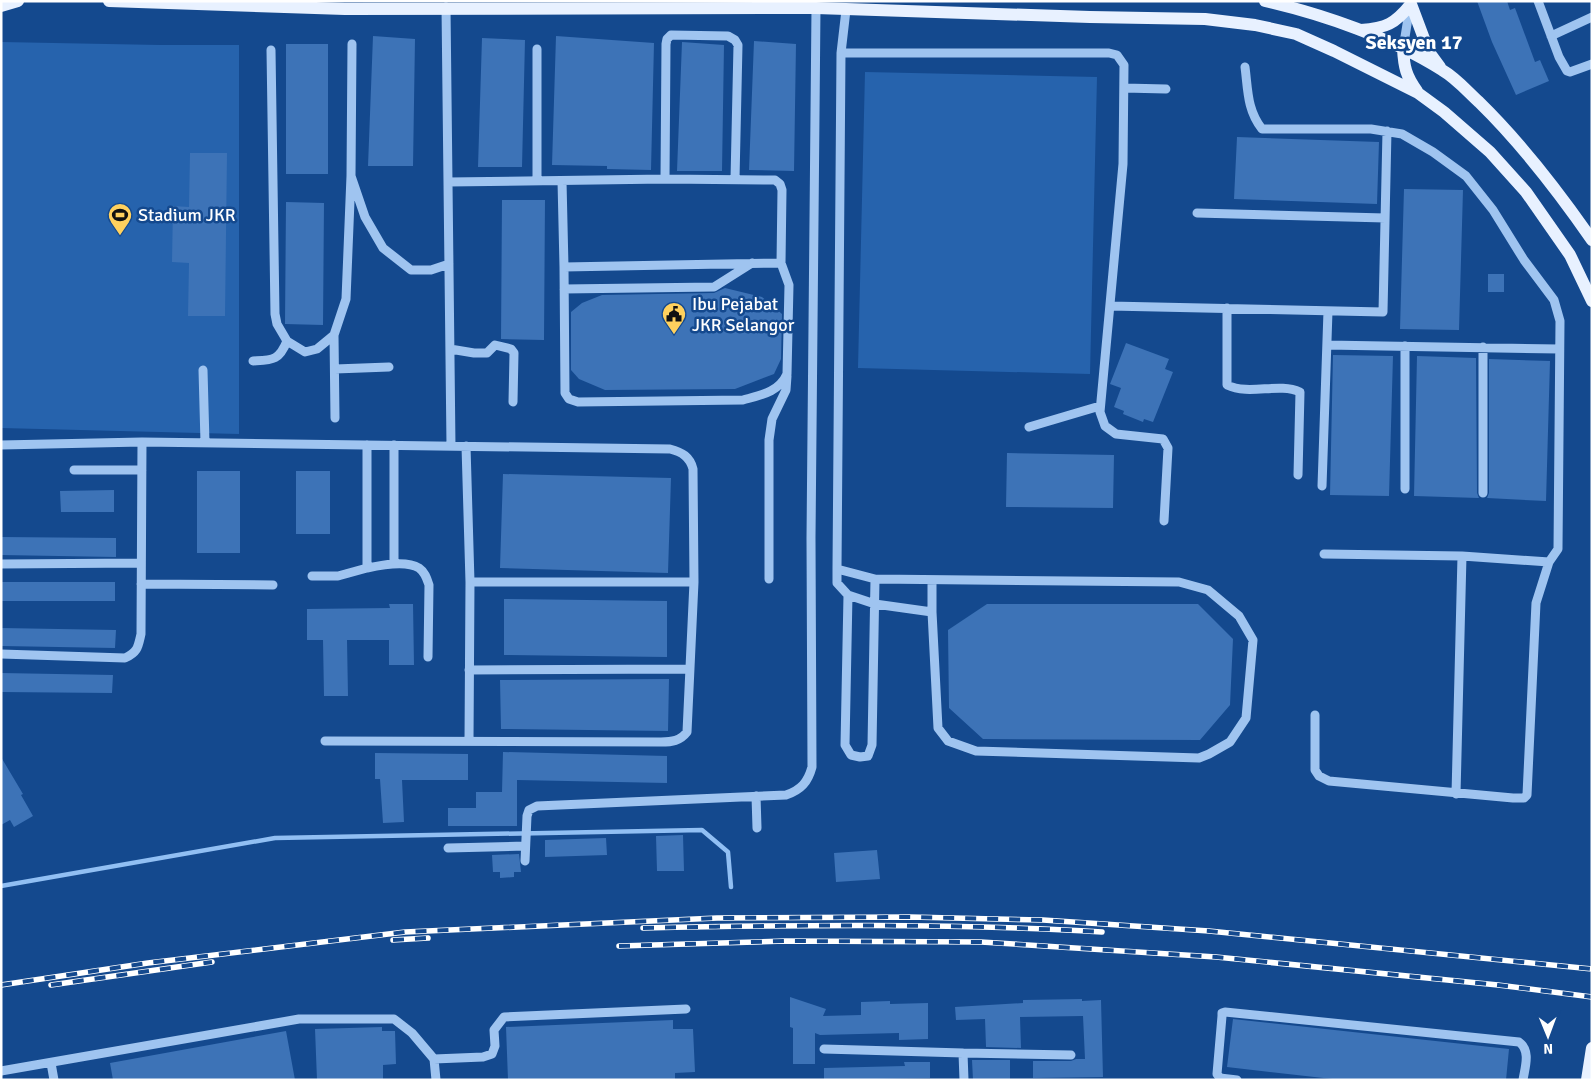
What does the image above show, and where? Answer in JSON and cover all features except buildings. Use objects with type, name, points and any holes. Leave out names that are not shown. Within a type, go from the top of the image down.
[{"type":"main road","points":[[1,6],[18,1]]},
{"type":"main road","points":[[109,1],[446,8],[816,8],[846,10],[932,6],[1090,17],[1205,19],[1255,25],[1296,34],[1334,51],[1418,93],[1444,112],[1490,152],[1526,192],[1570,255],[1592,301]]},
{"type":"main road","points":[[1265,1],[1302,9],[1403,48],[1456,80],[1528,154],[1592,240]]},
{"type":"main road","points":[[1358,30],[1380,28],[1390,24],[1400,17],[1411,3]]},
{"type":"main road","points":[[1411,3],[1429,52],[1442,70]]},
{"type":"main road","points":[[1403,48],[1404,67],[1408,78],[1418,93]]},
{"type":"main road","points":[[1587,1080],[1592,1048]]},
{"type":"street","points":[[1538,1],[1561,62],[1567,72],[1592,64]]},
{"type":"street","points":[[1403,48],[1411,3]]},
{"type":"street","points":[[446,8],[451,446]]},
{"type":"street","points":[[526,861],[527,816],[532,808],[548,804],[786,795],[795,792],[809,778],[812,767],[811,538],[816,8]]},
{"type":"street","points":[[846,10],[841,54],[837,583],[848,595],[875,604],[932,612]]},
{"type":"street","points":[[1551,36],[1592,17]]},
{"type":"street","points":[[665,179],[666,44],[667,39],[672,35],[728,36],[735,40],[738,45],[735,179]]},
{"type":"street","points":[[335,418],[334,335],[346,299],[351,176],[352,44]]},
{"type":"street","points":[[537,181],[538,49]]},
{"type":"street","points":[[271,50],[275,314],[277,324],[287,341],[306,352],[317,349],[334,335]]},
{"type":"street","points":[[841,54],[1110,53],[1117,55],[1124,65],[1123,164],[1100,412],[1105,426],[1116,434],[1163,439],[1168,448],[1164,522]]},
{"type":"street","points":[[1245,67],[1250,108],[1255,120],[1262,129],[1371,129],[1402,134],[1433,152],[1466,176],[1493,210],[1524,260],[1554,300],[1560,321],[1558,549],[1550,562],[1536,603],[1527,795],[1524,798],[1513,798],[1329,782],[1318,776],[1314,770],[1315,716]]},
{"type":"street","points":[[1124,88],[1166,89]]},
{"type":"street","points":[[1110,306],[1383,312],[1387,131]]},
{"type":"street","points":[[351,176],[365,217],[383,248],[411,270],[431,270],[449,264]]},
{"type":"street","points":[[448,182],[735,179],[775,180],[780,184],[782,190],[781,263],[789,285],[787,374],[786,390],[772,419],[769,440],[769,578]]},
{"type":"street","points":[[562,181],[564,393],[569,399],[578,402],[743,400],[765,394],[781,385],[787,374]]},
{"type":"street","points":[[1196,213],[1385,218]]},
{"type":"street","points":[[564,289],[714,287],[752,263]]},
{"type":"street","points":[[564,267],[781,263]]},
{"type":"street","points":[[1227,308],[1228,385],[1243,389],[1291,389],[1300,392],[1298,474]]},
{"type":"street","points":[[1322,486],[1328,311]]},
{"type":"street","points":[[253,362],[277,358],[283,352],[287,341]]},
{"type":"street","points":[[450,349],[474,353],[488,353],[495,345],[511,349],[514,353],[513,402]]},
{"type":"street","points":[[1327,345],[1559,349]]},
{"type":"street","points":[[1405,346],[1405,489]]},
{"type":"street","points":[[1483,347],[1483,493]]},
{"type":"street","points":[[335,369],[389,367]]},
{"type":"street","points":[[203,370],[205,443]]},
{"type":"street","points":[[1029,427],[1100,406]]},
{"type":"street","points":[[1,654],[125,658],[134,654],[141,634],[142,442]]},
{"type":"street","points":[[1,445],[142,442],[660,449],[679,452],[691,461],[693,469],[694,582],[687,732],[682,739],[672,742],[325,741]]},
{"type":"street","points":[[367,445],[367,568]]},
{"type":"street","points":[[394,445],[394,563]]},
{"type":"street","points":[[466,446],[470,582],[470,740]]},
{"type":"street","points":[[74,470],[142,470]]},
{"type":"street","points":[[1324,554],[1462,556],[1550,562]]},
{"type":"street","points":[[1456,794],[1462,556]]},
{"type":"street","points":[[1,564],[141,563]]},
{"type":"street","points":[[312,576],[338,576],[394,563],[418,568],[426,576],[429,586],[428,657]]},
{"type":"street","points":[[837,569],[875,579],[1180,582],[1208,590],[1239,616],[1253,640],[1246,718],[1230,742],[1199,758],[976,751],[948,741],[938,728],[932,580]]},
{"type":"street","points":[[848,595],[845,745],[851,755],[860,757],[868,756],[872,745],[875,579]]},
{"type":"street","points":[[470,582],[694,582]]},
{"type":"street","points":[[141,584],[273,585]]},
{"type":"street","points":[[469,670],[690,669]]},
{"type":"street","points":[[756,796],[757,828]]},
{"type":"street","points":[[448,848],[525,845]]},
{"type":"street","points":[[434,1060],[483,1057],[492,1054],[495,1046],[494,1030],[504,1017],[686,1008]]},
{"type":"street","points":[[1237,1080],[1220,1078],[1218,1074],[1222,1016],[1225,1012],[1519,1042],[1526,1049],[1527,1054],[1523,1080]]},
{"type":"street","points":[[1,1072],[299,1019],[394,1019],[412,1033],[434,1060],[436,1080]]},
{"type":"street","points":[[824,1048],[1071,1055]]},
{"type":"street","points":[[963,1053],[964,1080]]},
{"type":"street","points":[[51,1062],[54,1080]]},
{"type":"shaded area","name":"Stadium JKR","points":[[1,42],[239,45],[239,434],[1,428]]},
{"type":"shaded area","points":[[865,72],[1097,77],[1090,374],[858,368]]},
{"type":"waterway","points":[[1,886],[275,838],[702,830],[728,852],[731,887]]},
{"type":"railway","points":[[1,985],[148,963],[405,932],[717,918],[910,917],[1043,920],[1209,931],[1592,969]]},
{"type":"railway","points":[[643,928],[930,926],[1102,932]]},
{"type":"railway","points":[[393,940],[428,938]]},
{"type":"railway","points":[[619,946],[785,941],[981,942],[1216,957],[1498,985],[1592,997]]},
{"type":"railway","points":[[51,985],[212,962]]},
{"type":"place","name":"Stadium JKR","points":[[120,236]]},
{"type":"place","name":"Ibu Pejabat JKR Selangor","points":[[674,335]]},
{"type":"district","name":"Seksyen 17","points":[[1414,42]]}]
